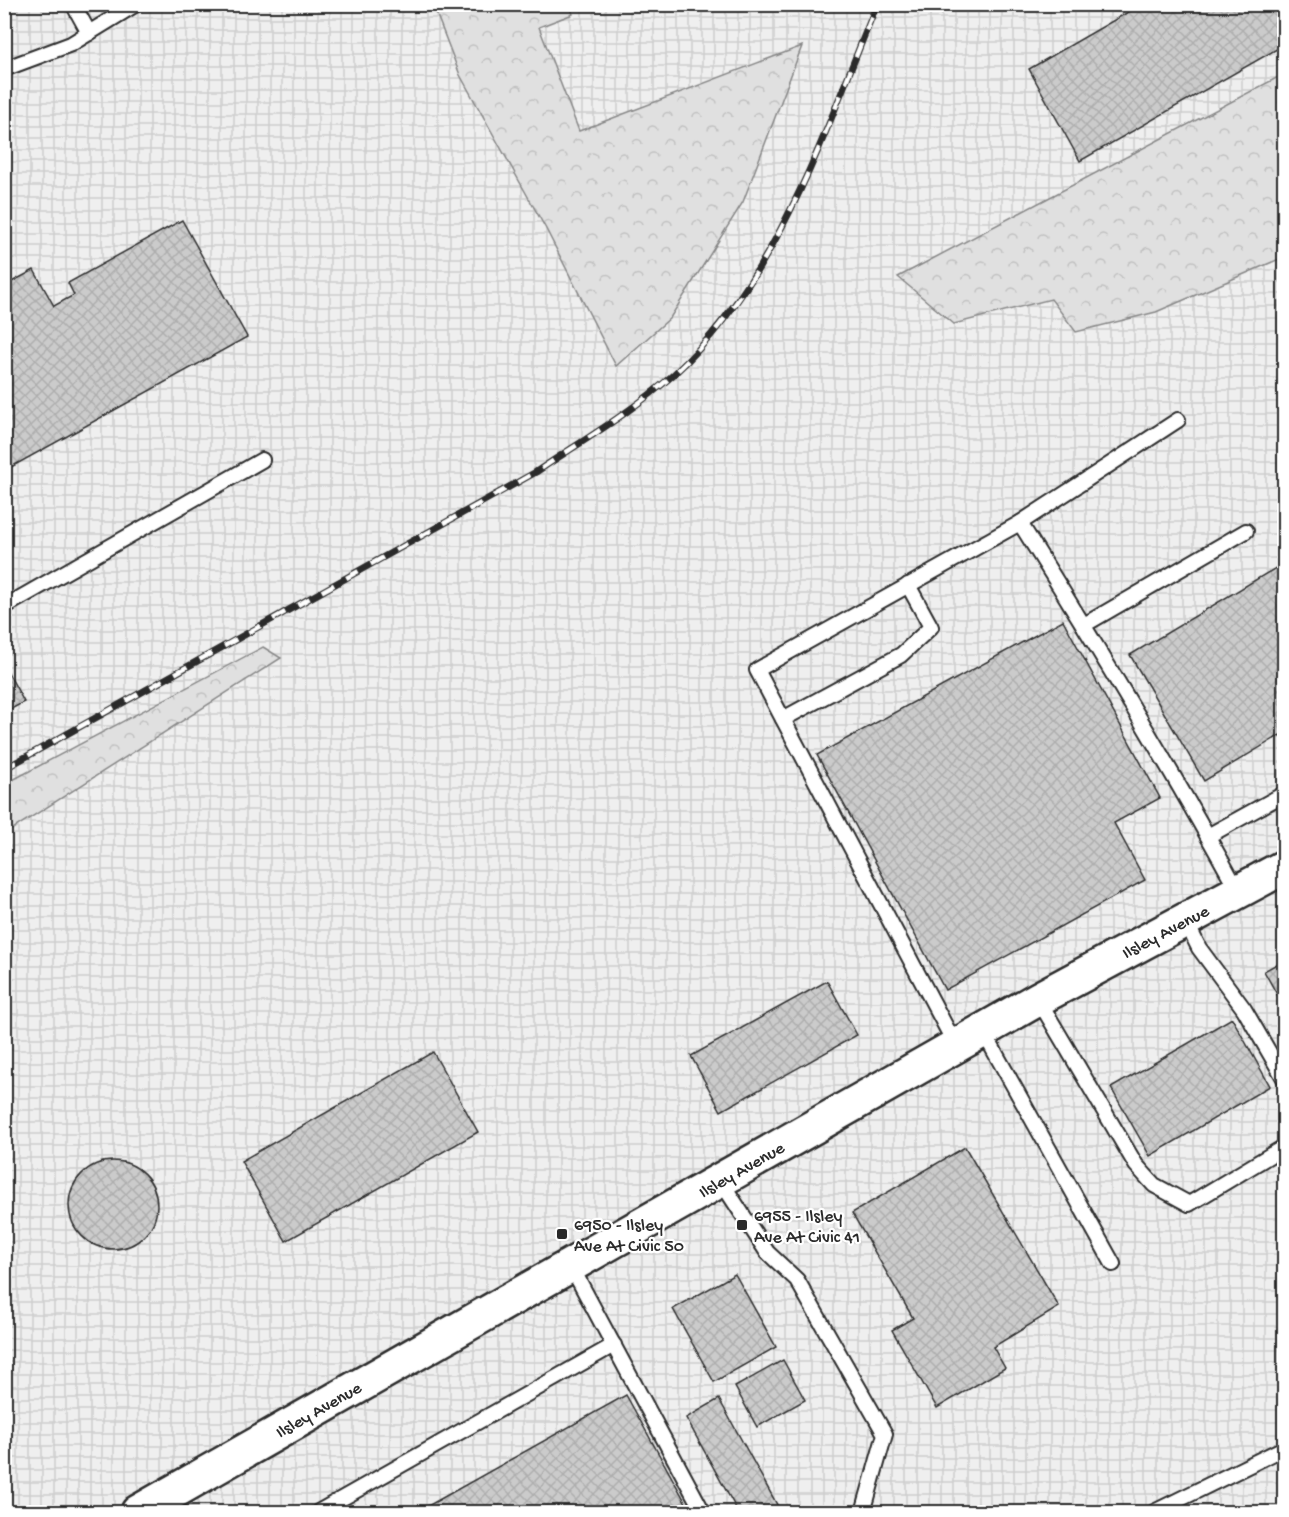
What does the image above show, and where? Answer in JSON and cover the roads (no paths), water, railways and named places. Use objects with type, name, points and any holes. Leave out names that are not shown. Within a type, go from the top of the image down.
[{"type":"street","name":"Ilsley Avenue","points":[[141,1512],[1038,999],[1284,867]]},
{"type":"lane","points":[[73,4],[89,33]]},
{"type":"lane","points":[[4,69],[71,44],[136,4]]},
{"type":"lane","points":[[1113,1264],[969,1038],[783,719],[757,670],[1020,523],[1178,420]]},
{"type":"lane","points":[[4,607],[262,460]]},
{"type":"lane","points":[[1020,523],[1084,625],[1239,892]]},
{"type":"lane","points":[[1084,625],[1246,531]]},
{"type":"lane","points":[[783,719],[901,656],[931,627],[908,585]]},
{"type":"lane","points":[[1208,836],[1284,794]]},
{"type":"lane","points":[[1184,920],[1199,948],[1244,1009],[1284,1078]]},
{"type":"lane","points":[[1038,999],[1136,1165],[1154,1185],[1189,1204],[1284,1147]]},
{"type":"lane","points":[[720,1180],[767,1251],[797,1280],[885,1434],[864,1509]]},
{"type":"lane","points":[[571,1266],[703,1512]]},
{"type":"lane","points":[[318,1512],[614,1345]]},
{"type":"lane","points":[[1154,1512],[1284,1449]]},
{"type":"railway","points":[[4,769],[536,472],[624,414],[673,375],[710,337],[742,295],[770,249],[817,153],[877,4]]},
{"type":"place","name":"6955 - Ilsley Ave At Civic 41","points":[[742,1225]]},
{"type":"place","name":"6950 - Ilsley Ave At Civic 50","points":[[562,1234]]}]
